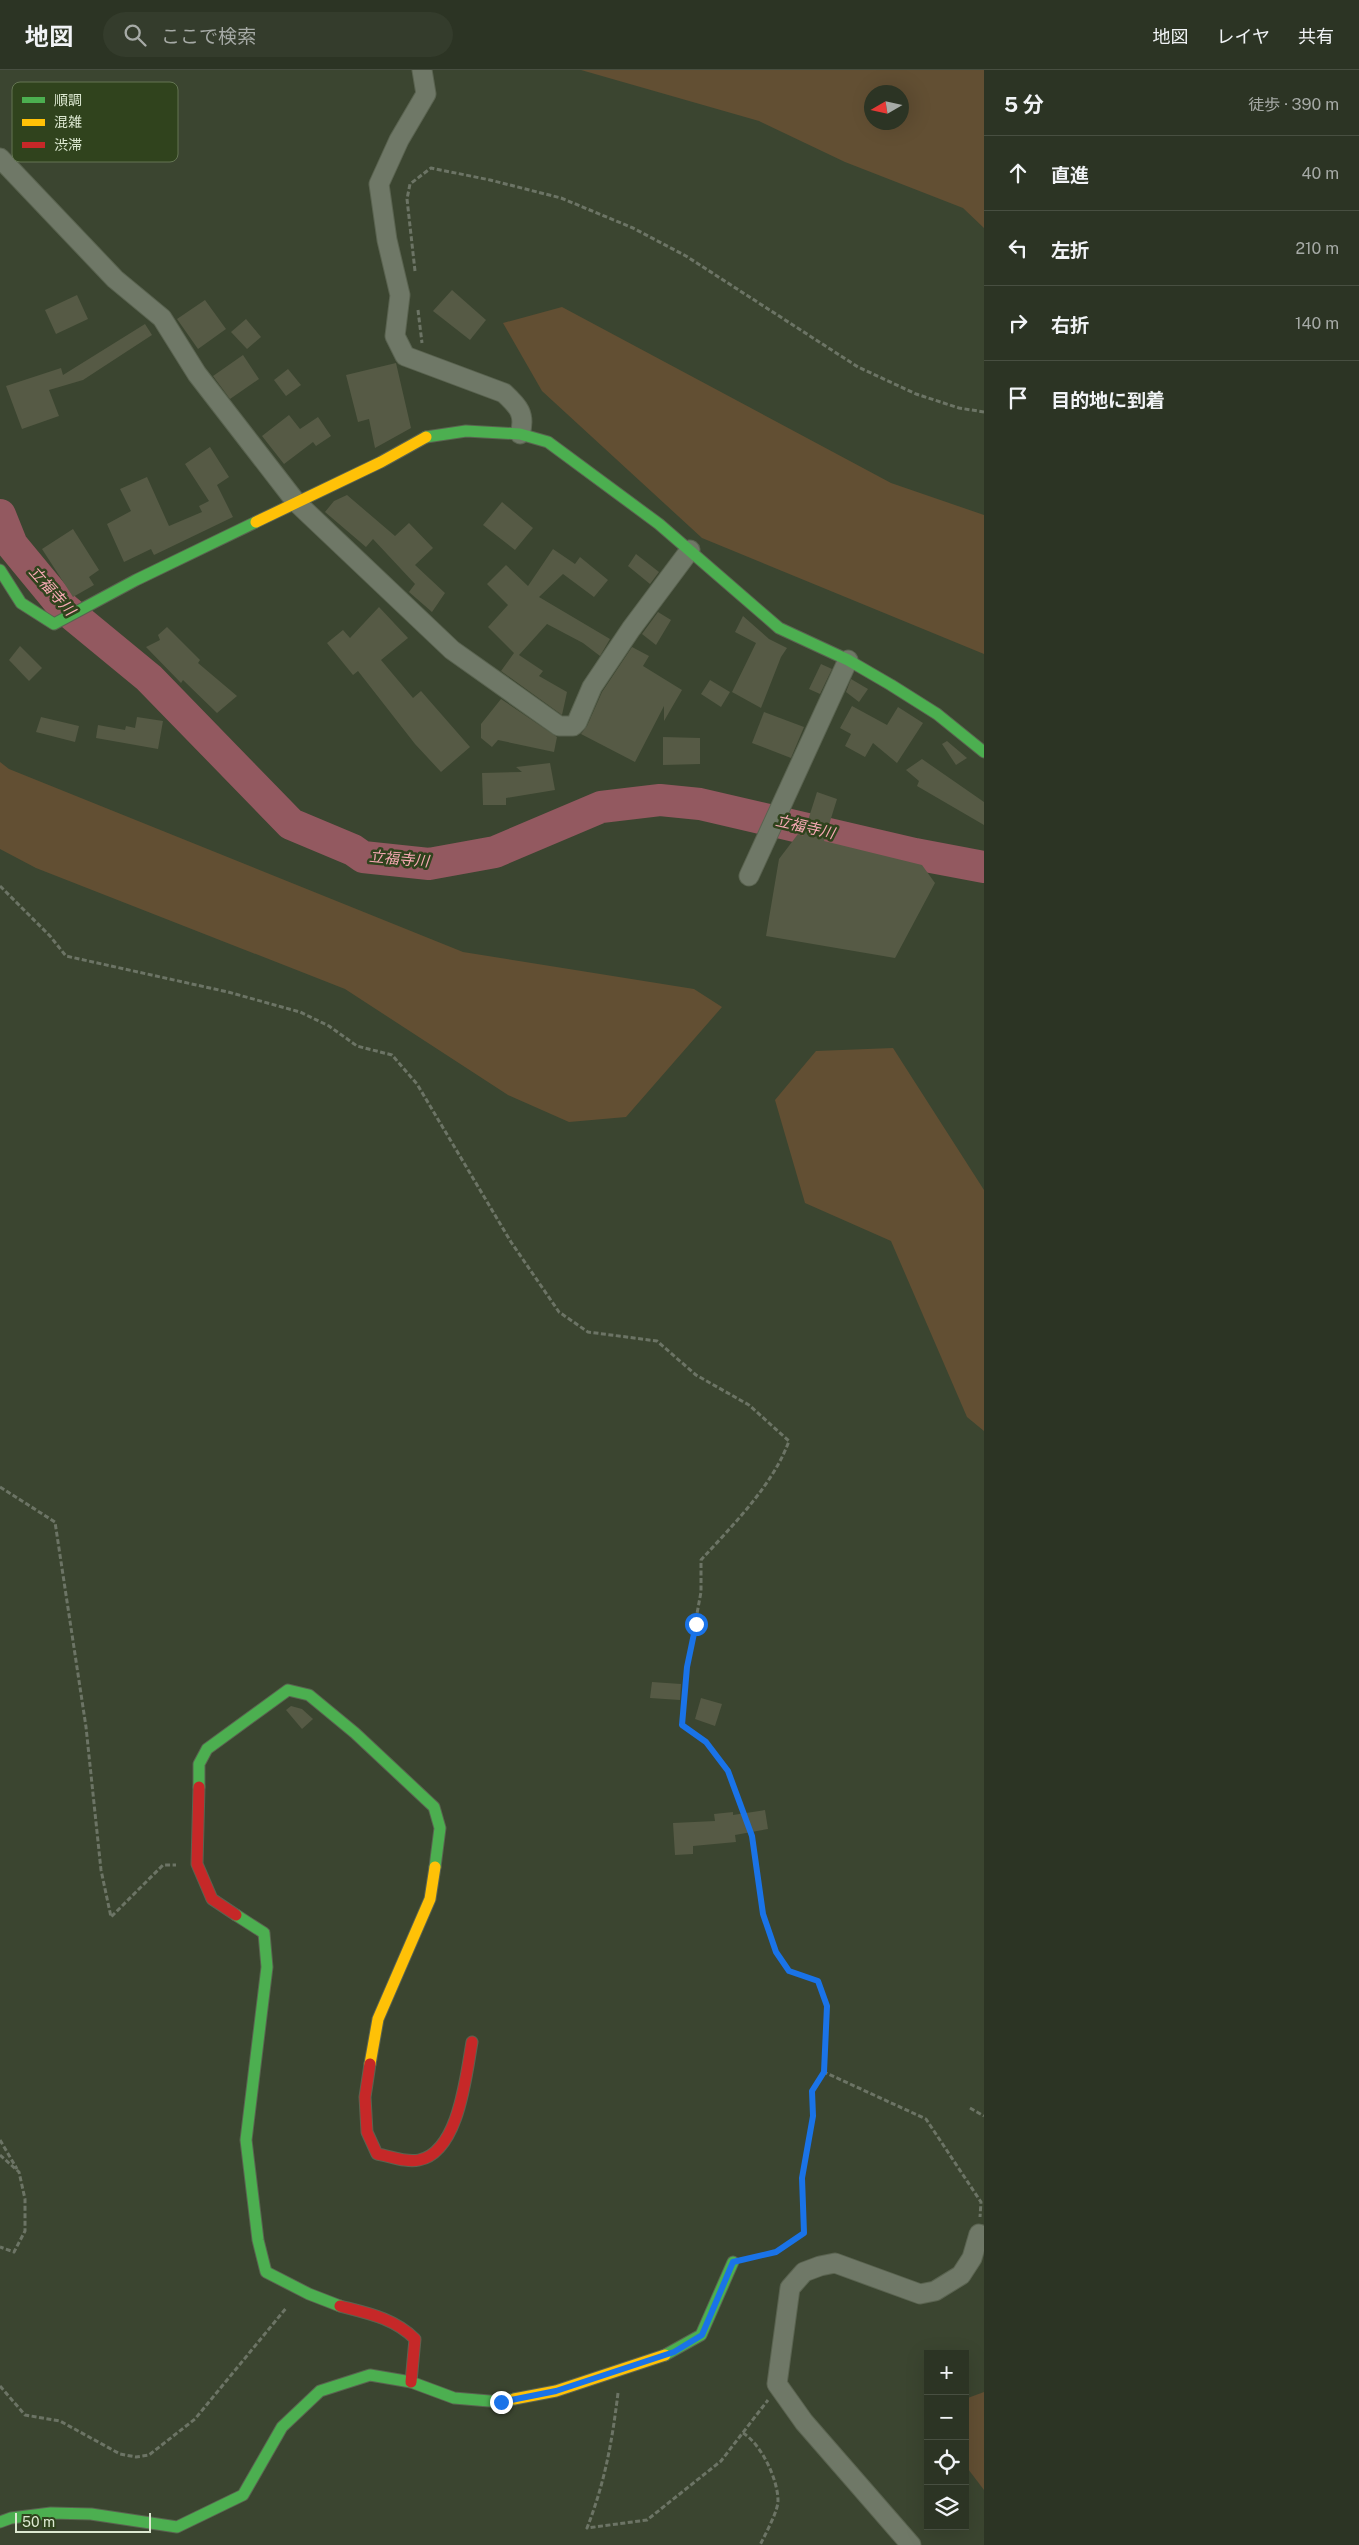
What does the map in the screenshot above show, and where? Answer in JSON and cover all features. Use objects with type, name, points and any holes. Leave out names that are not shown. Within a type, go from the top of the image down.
[{"type":"street","points":[[422,70],[426,94],[399,140],[379,184],[400,295],[395,336],[405,356],[504,392],[517,404],[523,414],[520,434]]},
{"type":"street","points":[[0,158],[115,278],[162,318],[197,374],[296,502],[452,650],[559,726],[565,728],[573,726],[577,722],[592,687],[631,629],[690,550]]},
{"type":"street","points":[[0,570],[21,603],[54,624],[86,606],[381,462],[427,436],[466,430],[520,434],[548,442],[659,524],[779,628],[848,660],[937,714],[984,752]]},
{"type":"street","points":[[749,876],[848,660]]},
{"type":"street","points":[[411,2382],[415,2339],[406,2328],[361,2311],[325,2301],[266,2272],[258,2240],[246,2140],[267,1966],[264,1933],[212,1899],[197,1864],[199,1764],[207,1749],[288,1690],[309,1695],[355,1733],[434,1807],[440,1828],[430,1899],[378,2019],[365,2097],[367,2132],[377,2154],[421,2160],[442,2148],[456,2120],[472,2042]]},
{"type":"street","points":[[911,2545],[804,2422],[777,2384],[790,2288],[804,2272],[835,2263],[920,2294],[935,2291],[961,2276],[972,2258],[979,2234]]},
{"type":"street","points":[[0,2522],[11,2518],[51,2513],[91,2514],[177,2527],[244,2495],[282,2427],[320,2391],[370,2375],[411,2382],[454,2398],[501,2402],[556,2391],[674,2352],[702,2335],[733,2262]]},
{"type":"path","points":[[416,277],[407,199],[410,184],[431,168],[490,180],[561,198],[633,228],[686,256],[858,367],[916,394],[959,408],[984,412]]},
{"type":"path","points":[[418,302],[418,326],[426,364]]},
{"type":"path","points":[[0,886],[50,936],[66,956],[228,992],[300,1012],[329,1026],[357,1046],[392,1055],[417,1084],[511,1242],[559,1312],[588,1332],[657,1341],[696,1375],[749,1405],[789,1441],[782,1459],[726,1535],[701,1560],[701,1592],[687,1667],[682,1725],[706,1742],[728,1771],[752,1836],[763,1914],[776,1952],[789,1971],[818,1981],[827,2006],[824,2072],[812,2091],[813,2116],[802,2178],[804,2233],[776,2252],[733,2262]]},
{"type":"path","points":[[0,1487],[54,1522],[86,1727],[101,1870],[111,1916],[163,1865],[197,1864]]},
{"type":"path","points":[[824,2072],[926,2119],[981,2202],[979,2234]]},
{"type":"path","points":[[970,2108],[984,2116]]},
{"type":"path","points":[[0,2140],[19,2172],[25,2199],[25,2231],[14,2252],[0,2247]]},
{"type":"path","points":[[0,2155],[19,2172]]},
{"type":"path","points":[[0,2386],[24,2415],[60,2421],[120,2454],[136,2457],[149,2455],[195,2419],[301,2290]]},
{"type":"path","points":[[621,2370],[613,2434],[602,2490],[587,2528],[647,2520],[721,2460],[771,2397],[777,2384]]},
{"type":"path","points":[[743,2433],[751,2438],[768,2462],[778,2502],[760,2545]]},
{"type":"shaded area","points":[[581,70],[984,70],[984,228],[963,208],[845,162],[759,121]]},
{"type":"shaded area","points":[[562,307],[891,483],[984,515],[984,654],[702,538],[542,391],[503,323]]},
{"type":"shaded area","points":[[0,762],[9,769],[463,952],[694,989],[722,1007],[626,1117],[569,1122],[508,1095],[345,989],[36,868],[0,849]]},
{"type":"shaded area","points":[[893,1048],[984,1190],[984,1431],[967,1417],[891,1241],[805,1203],[775,1100],[816,1051]]},
{"type":"shaded area","points":[[984,2392],[984,2490],[969,2470],[969,2398]]},
{"type":"building","points":[[452,290],[486,320],[470,340],[433,311]]},
{"type":"building","points":[[77,295],[88,319],[56,334],[45,310]]},
{"type":"building","points":[[205,300],[226,329],[198,349],[177,319]]},
{"type":"building","points":[[246,319],[261,337],[247,349],[231,332]]},
{"type":"building","points":[[145,324],[152,335],[83,380],[49,390],[59,416],[22,429],[6,386],[61,368],[63,375]]},
{"type":"building","points":[[243,355],[259,379],[230,399],[213,376]]},
{"type":"building","points":[[396,363],[411,428],[375,448],[369,419],[358,422],[346,375]]},
{"type":"building","points":[[288,369],[301,385],[286,396],[274,380]]},
{"type":"building","points":[[289,415],[300,429],[318,417],[331,436],[316,446],[313,442],[284,464],[262,436]]},
{"type":"building","points":[[210,447],[229,477],[217,485],[233,517],[154,555],[151,549],[124,562],[107,524],[131,511],[120,489],[147,477],[169,526],[202,512],[199,506],[209,501],[185,464]]},
{"type":"building","points":[[347,495],[395,536],[409,523],[433,548],[415,565],[445,593],[432,612],[409,592],[415,584],[373,539],[366,547],[325,512],[334,501]]},
{"type":"building","points":[[502,502],[533,528],[515,550],[483,525]]},
{"type":"building","points":[[73,529],[99,570],[89,577],[94,585],[73,597],[42,549]]},
{"type":"building","points":[[553,549],[575,564],[580,557],[608,580],[594,597],[563,574],[539,597],[610,639],[600,656],[583,643],[547,624],[519,655],[543,671],[539,676],[567,692],[562,715],[501,671],[514,653],[488,627],[508,605],[487,584],[506,565],[528,586]]},
{"type":"building","points":[[636,554],[659,572],[650,584],[628,566]]},
{"type":"building","points":[[379,607],[408,638],[381,660],[413,698],[421,691],[470,747],[441,772],[415,744],[358,671],[353,675],[327,643],[343,630],[350,638]]},
{"type":"building","points":[[658,612],[671,620],[656,645],[642,634]]},
{"type":"building","points":[[743,616],[769,639],[787,648],[781,657],[761,708],[732,692],[756,643],[735,632]]},
{"type":"building","points":[[167,627],[200,660],[198,663],[237,696],[217,713],[183,680],[181,683],[146,647],[160,640],[158,635]]},
{"type":"building","points":[[20,646],[42,668],[29,681],[9,660]]},
{"type":"building","points":[[632,647],[649,656],[643,666],[682,690],[664,721],[664,706],[635,762],[581,734],[587,726],[602,692]]},
{"type":"building","points":[[821,664],[832,669],[820,694],[809,689]]},
{"type":"building","points":[[851,679],[868,689],[859,702],[846,692]]},
{"type":"building","points":[[710,680],[730,692],[721,707],[701,694]]},
{"type":"building","points":[[501,699],[557,737],[554,752],[498,740],[492,747],[481,738],[481,724]]},
{"type":"building","points":[[852,706],[887,725],[898,707],[923,723],[897,763],[873,743],[865,757],[845,746],[851,734],[840,728]]},
{"type":"building","points":[[764,712],[804,727],[791,758],[752,743]]},
{"type":"building","points":[[41,717],[79,726],[75,742],[36,732]]},
{"type":"building","points":[[137,717],[163,721],[158,749],[96,738],[98,725],[125,730],[126,726],[135,728]]},
{"type":"building","points":[[663,737],[700,738],[700,764],[663,765]]},
{"type":"building","points":[[947,741],[967,758],[956,765],[942,744]]},
{"type":"building","points":[[922,759],[984,802],[984,825],[917,786],[919,781],[906,770]]},
{"type":"building","points":[[550,763],[555,790],[506,798],[506,805],[483,805],[482,773],[522,772],[516,767]]},
{"type":"building","points":[[817,792],[837,799],[824,841],[922,865],[935,883],[895,958],[766,936],[779,859],[798,834],[803,836]]},
{"type":"building","points":[[652,1682],[681,1684],[680,1700],[650,1698]]},
{"type":"building","points":[[701,1698],[722,1704],[715,1726],[695,1719]]},
{"type":"building","points":[[291,1706],[302,1709],[313,1719],[302,1729],[286,1710]]},
{"type":"building","points":[[765,1810],[768,1829],[735,1835],[736,1842],[693,1846],[693,1854],[675,1855],[673,1823],[715,1821],[714,1814],[733,1812],[733,1815]]},
{"type":"waterway","name":"立福寺川","points":[[0,515],[12,545],[64,608],[149,678],[291,824],[353,850],[363,857],[429,864],[495,852],[601,807],[660,800],[700,804],[915,854],[984,867]]},
{"type":"traffic: fast","points":[[426,437],[466,431],[520,434],[548,442],[659,524],[779,628],[848,660],[891,685],[937,714],[984,752]]},
{"type":"traffic: fast","points":[[0,570],[21,603],[54,624],[136,580],[256,522]]},
{"type":"traffic: fast","points":[[199,1787],[199,1764],[207,1749],[288,1690],[309,1695],[355,1733],[434,1807],[440,1828],[435,1867]]},
{"type":"traffic: fast","points":[[236,1915],[264,1933],[267,1967],[246,2140],[258,2240],[266,2272],[309,2294],[340,2306]]},
{"type":"traffic: fast","points":[[665,2355],[701,2335],[733,2262]]},
{"type":"traffic: fast","points":[[0,2522],[11,2518],[51,2513],[91,2514],[177,2527],[243,2495],[282,2427],[320,2391],[370,2375],[411,2382],[454,2398],[501,2402],[514,2399]]},
{"type":"traffic: slow","points":[[256,522],[381,462],[426,437]]},
{"type":"traffic: slow","points":[[370,2064],[378,2019],[430,1899],[435,1867]]},
{"type":"traffic: slow","points":[[514,2399],[556,2391],[665,2355]]},
{"type":"traffic: jam","points":[[199,1787],[197,1864],[212,1899],[236,1915]]},
{"type":"traffic: jam","points":[[370,2064],[365,2097],[367,2132],[377,2154],[403,2160],[419,2160],[433,2154],[443,2143],[452,2128],[463,2092],[472,2042]]},
{"type":"traffic: jam","points":[[340,2306],[389,2321],[415,2339],[411,2382]]},
{"type":"route","points":[[501,2402],[556,2391],[674,2352],[702,2335],[733,2262],[776,2252],[804,2233],[802,2178],[813,2116],[812,2091],[824,2072],[827,2006],[818,1981],[789,1971],[776,1952],[763,1914],[752,1836],[728,1771],[706,1742],[682,1725],[687,1667],[696,1624]]}]
